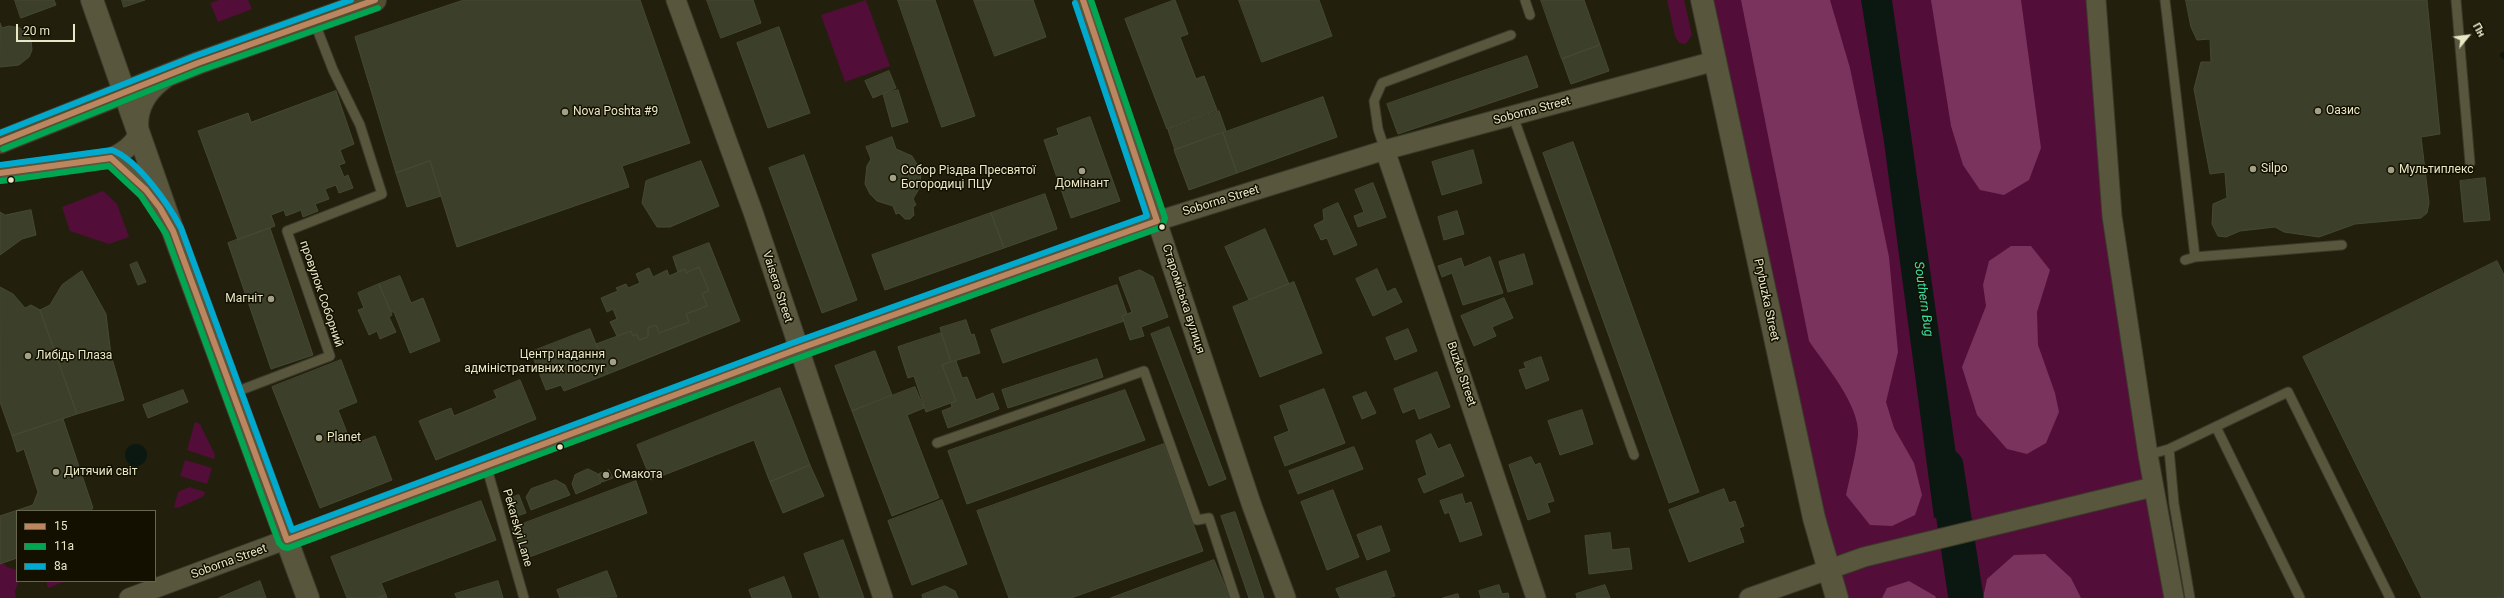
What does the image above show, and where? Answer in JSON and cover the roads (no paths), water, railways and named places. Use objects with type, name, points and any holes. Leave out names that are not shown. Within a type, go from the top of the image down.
[{"type":"main road","points":[[0,142],[176,72],[375,0]]},
{"type":"street","points":[[92,0],[126,92],[174,231],[308,598]]},
{"type":"street","name":"Vaisera Street","points":[[676,0],[752,212],[884,598]]},
{"type":"street","name":"Староміська вулиця","points":[[1084,0],[1249,499],[1286,598]]},
{"type":"street","name":"Prybuzka Street","points":[[1702,0],[1796,440],[1837,598]]},
{"type":"street","points":[[2096,0],[2112,216],[2153,487],[2174,598]]},
{"type":"street","name":"Soborna Street","points":[[129,598],[798,349],[1157,221],[1385,150],[1715,61]]},
{"type":"street","points":[[0,173],[111,158],[128,148],[136,139],[139,130],[140,112],[146,97],[154,87],[176,72]]},
{"type":"street","name":"Buzka Street","points":[[1385,150],[1536,598]]},
{"type":"street","points":[[111,158],[152,193],[164,211],[174,231]]},
{"type":"street","points":[[1749,598],[1828,568],[1911,544],[2153,487]]},
{"type":"lane","points":[[1525,0],[1530,15]]},
{"type":"lane","points":[[2165,0],[2195,257]]},
{"type":"lane","points":[[2456,0],[2470,163]]},
{"type":"lane","name":"провулок Соборний","points":[[233,393],[330,356],[287,231],[382,194],[360,125],[333,70],[314,22]]},
{"type":"lane","points":[[1385,150],[1378,128],[1374,101],[1382,83],[1511,36]]},
{"type":"lane","points":[[1513,116],[1634,456]]},
{"type":"lane","points":[[2186,260],[2195,257],[2342,245]]},
{"type":"lane","points":[[937,443],[1144,371],[1197,520],[1209,518],[1235,598]]},
{"type":"lane","points":[[2148,456],[2169,449],[2288,392],[2390,598]]},
{"type":"lane","points":[[2216,427],[2300,598]]},
{"type":"lane","points":[[2169,449],[2174,504],[2190,598]]},
{"type":"lane","name":"Pekarskyi Lane","points":[[486,465],[524,598]]},
{"type":"water","points":[[1861,0],[1892,0],[1964,511],[1934,518],[1884,142]]},
{"type":"water","points":[[136,444],[144,447],[147,455],[144,463],[136,466],[128,463],[125,455],[128,447]]},
{"type":"waterway","name":"Southern Bug","points":[[1946,466],[1966,598]]},
{"type":"place","name":"Оазис","points":[[2318,111]]},
{"type":"place","name":"Nova Poshta #9","points":[[565,112]]},
{"type":"place","name":"Silpo","points":[[2253,169]]},
{"type":"place","name":"Мультиплекс","points":[[2391,170]]},
{"type":"place","name":"Домінант","points":[[1082,171]]},
{"type":"place","name":"Собор Різдва Пресвятої Богородиці ПЦУ","points":[[893,178]]},
{"type":"place","name":"Магніт","points":[[271,299]]},
{"type":"place","name":"Либідь Плаза","points":[[28,356]]},
{"type":"place","name":"Центр надання адміністративних послуг","points":[[613,362]]},
{"type":"place","name":"Planet","points":[[319,438]]},
{"type":"place","name":"Дитячий світ","points":[[56,472]]},
{"type":"place","name":"Смакота","points":[[606,475]]}]
